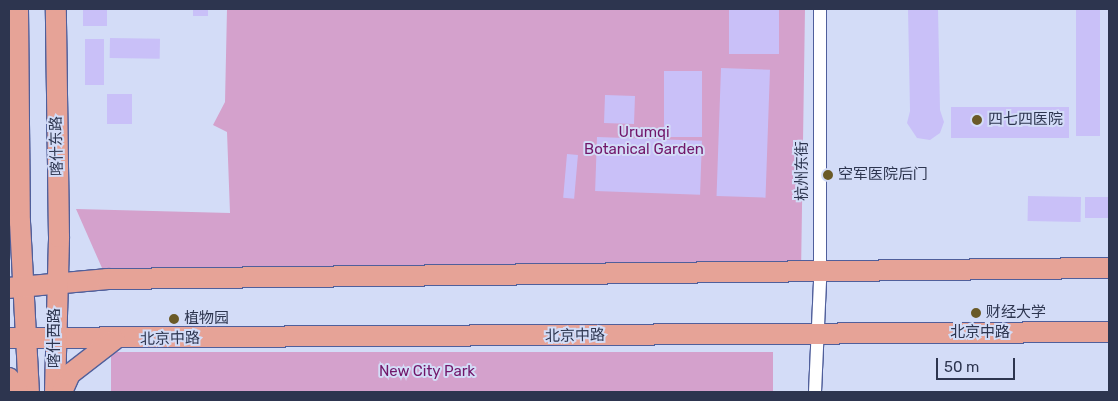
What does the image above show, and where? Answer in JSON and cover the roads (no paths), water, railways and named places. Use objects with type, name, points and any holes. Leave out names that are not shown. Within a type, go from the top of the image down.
[{"type":"main road","points":[[18,9],[20,222],[32,285],[106,279],[820,269],[1109,268]]},
{"type":"main road","name":"喀什东路","points":[[32,285],[59,237],[56,9]]},
{"type":"main road","points":[[9,240],[20,222]]},
{"type":"main road","name":"喀什西路","points":[[29,392],[33,338],[32,285]]},
{"type":"main road","name":"喀什西路","points":[[32,285],[33,338],[55,392]]},
{"type":"main road","name":"北京中路","points":[[33,338],[114,340],[1109,332]]},
{"type":"main road","points":[[62,392],[70,374],[114,340]]},
{"type":"main road","points":[[9,378],[18,392]]},
{"type":"street","name":"杭州东街","points":[[815,392],[820,269],[820,9]]},
{"type":"place","name":"四七四医院","points":[[977,120]]},
{"type":"place","name":"空军医院后门","points":[[828,175]]},
{"type":"place","name":"财经大学","points":[[976,313]]},
{"type":"place","name":"植物园","points":[[174,319]]},
{"type":"park label","name":"Urumqi Botanical Garden","points":[[644,140]]},
{"type":"park label","name":"New City Park","points":[[427,372]]}]
